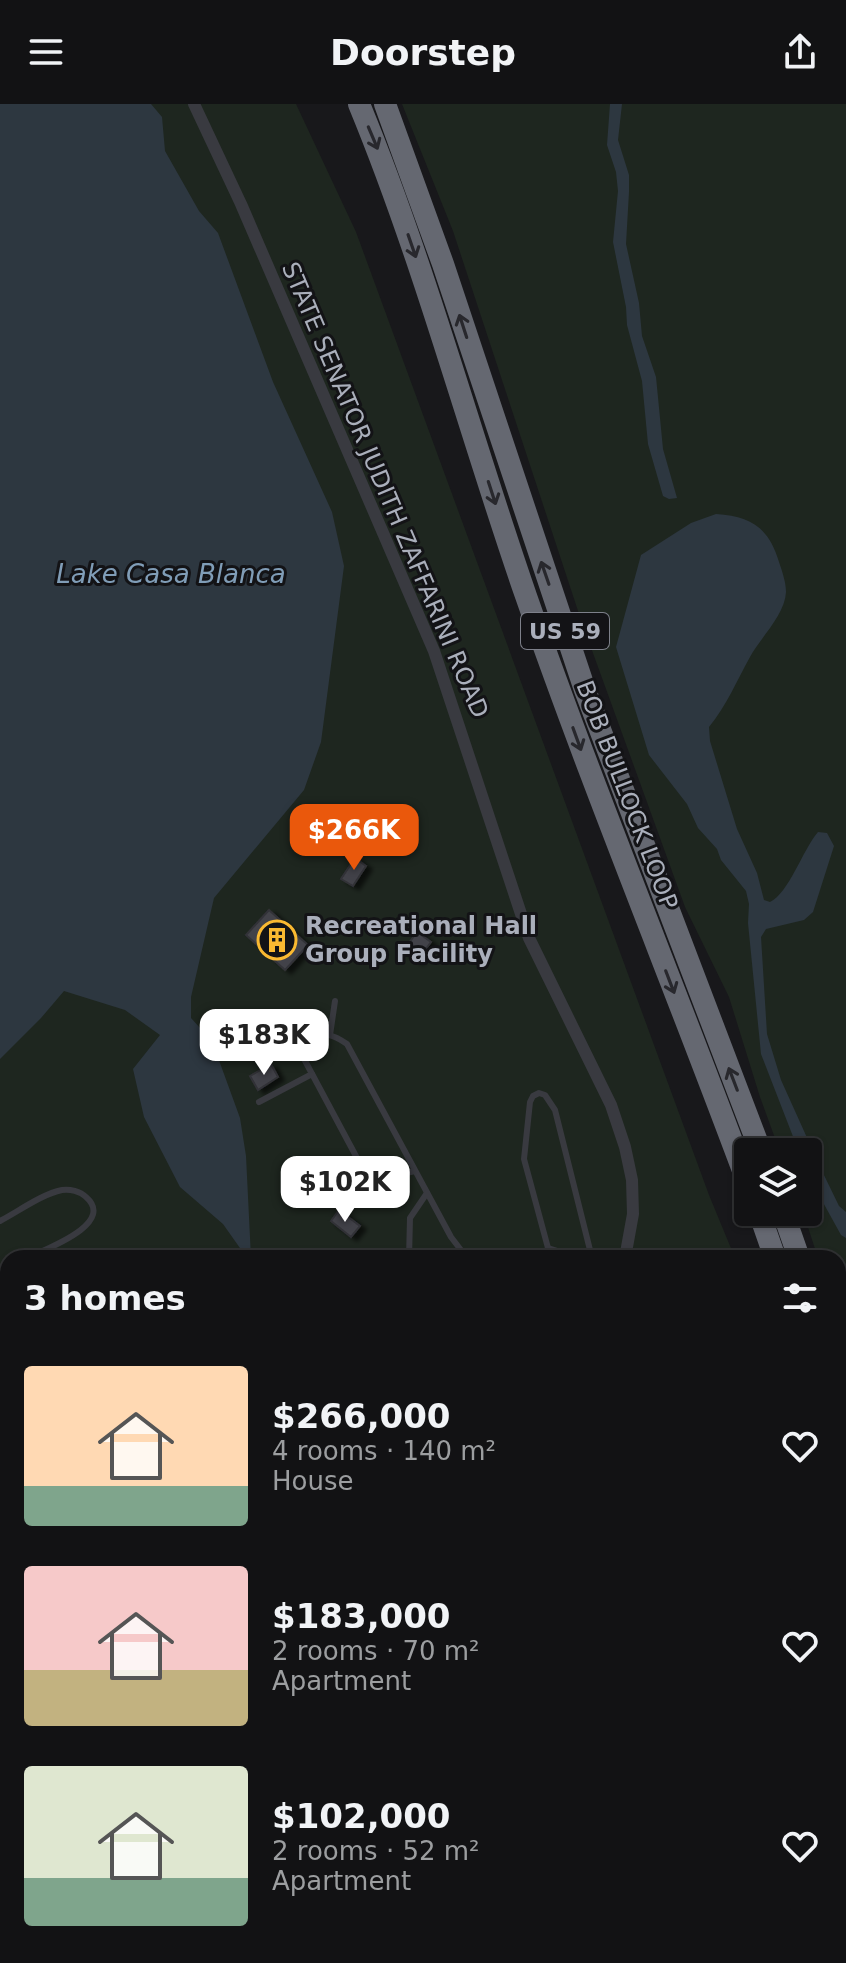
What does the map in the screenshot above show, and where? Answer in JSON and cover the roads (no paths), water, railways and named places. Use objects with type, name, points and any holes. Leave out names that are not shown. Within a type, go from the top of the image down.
[{"type":"highway","name":"BOB BULLOCK LOOP","points":[[359,104],[417,259],[524,592],[577,741],[734,1148]]},
{"type":"highway","name":"BOB BULLOCK LOOP","points":[[385,104],[443,264],[585,690],[756,1138]]},
{"type":"highway","points":[[764,1226],[772,1250]]},
{"type":"highway","points":[[788,1226],[796,1250]]},
{"type":"street","name":"STATE SENATOR JUDITH ZAFFARINI ROAD","points":[[194,104],[247,216],[434,651],[529,938],[611,1105],[632,1180],[633,1222],[627,1250]]},
{"type":"lane","points":[[330,1035],[335,1001]]},
{"type":"lane","points":[[415,1171],[376,1180],[365,1173],[303,1057],[309,1039],[317,1035],[330,1035],[347,1044],[460,1250]]},
{"type":"lane","points":[[259,1102],[312,1074]]},
{"type":"lane","points":[[554,1250],[548,1248],[524,1159],[530,1102],[539,1093],[545,1095],[555,1110],[590,1250]]},
{"type":"lane","points":[[0,1221],[60,1191],[72,1190],[88,1199],[93,1209],[92,1215],[82,1230],[43,1250]]},
{"type":"lane","points":[[409,1250],[410,1218],[427,1193]]},
{"type":"lane","points":[[456,1245],[456,1250]]},
{"type":"water","name":"Lake Casa Blanca","points":[[0,104],[151,104],[162,117],[165,151],[199,211],[218,233],[273,382],[332,512],[344,566],[321,742],[304,790],[214,898],[191,997],[191,1018],[212,1041],[240,1118],[246,1156],[251,1250],[241,1250],[223,1224],[180,1187],[144,1117],[133,1069],[160,1035],[125,1010],[64,991],[0,1059]]},
{"type":"water","points":[[610,104],[622,104],[618,140],[629,175],[626,244],[639,303],[642,336],[656,377],[663,449],[677,498],[663,496],[648,444],[642,381],[627,325],[613,242],[618,191],[616,172],[607,145]]},
{"type":"water","points":[[716,514],[739,518],[757,526],[775,550],[786,588],[785,601],[777,618],[754,650],[709,727],[710,741],[737,829],[757,873],[764,900],[770,902],[783,890],[818,832],[827,833],[834,846],[813,912],[804,920],[766,929],[761,937],[767,1034],[781,1080],[807,1138],[794,1138],[761,1054],[746,891],[698,828],[687,804],[649,755],[616,647],[641,555],[691,523]]},
{"type":"water","points":[[822,1171],[839,1206],[846,1212],[846,1238],[841,1235],[822,1201]]},
{"type":"place","name":"Recreational Hall Group Facility","points":[[277,940]]}]
